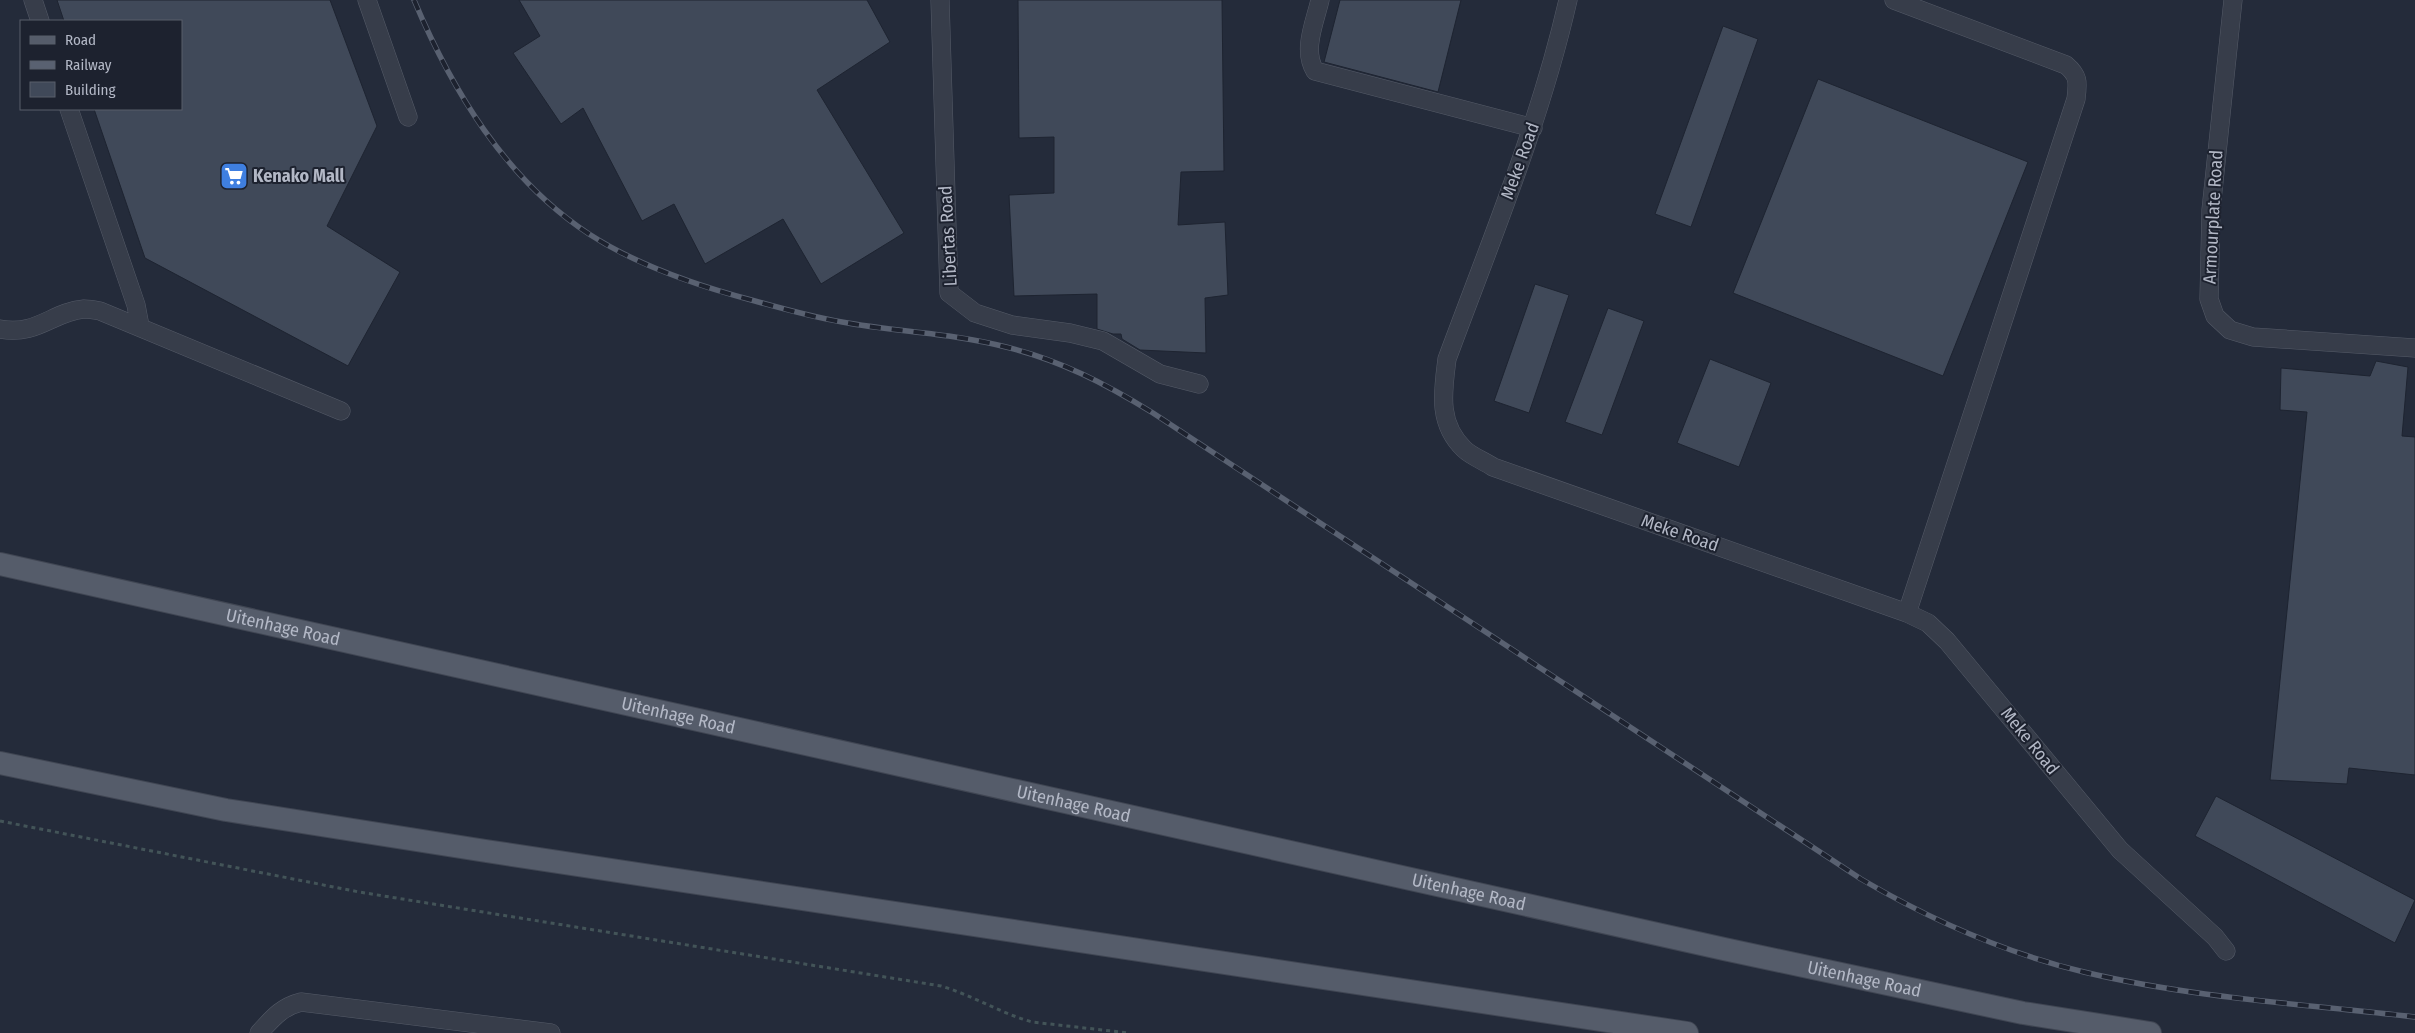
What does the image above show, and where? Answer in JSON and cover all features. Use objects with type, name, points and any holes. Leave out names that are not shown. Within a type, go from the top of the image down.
[{"type":"main road","name":"Uitenhage Road","points":[[0,556],[10,566],[1734,951],[2023,1013],[2150,1033]]},
{"type":"main road","points":[[0,763],[226,810],[1686,1033]]},
{"type":"street","points":[[33,0],[40,20]]},
{"type":"street","points":[[367,0],[408,117]]},
{"type":"street","name":"Libertas Road","points":[[940,0],[949,293],[975,313],[1012,325],[1070,333],[1103,342],[1160,374],[1199,384]]},
{"type":"street","points":[[1320,0],[1308,50],[1309,62],[1315,71],[1533,128]]},
{"type":"street","name":"Meke Road","points":[[1568,0],[1533,128],[1447,359],[1441,399],[1447,427],[1464,449],[1493,467],[1907,613],[1928,624],[1948,641],[2120,850],[2215,937],[2226,951]]},
{"type":"street","points":[[1894,0],[2066,65],[2075,73],[2078,85],[2076,99],[1907,613]]},
{"type":"street","name":"Armourplate Road","points":[[2233,0],[2211,210],[2209,299],[2215,316],[2230,330],[2253,337],[2415,348]]},
{"type":"street","points":[[69,110],[136,305],[140,326]]},
{"type":"street","points":[[0,329],[15,332],[34,328],[84,309],[100,311],[341,411]]},
{"type":"street","points":[[259,1033],[279,1011],[289,1005],[301,1002],[551,1033]]},
{"type":"path","points":[[0,821],[360,892],[941,986],[959,991],[1017,1018],[1032,1022],[1130,1033]]},
{"type":"building","name":"Kenako Mall","points":[[57,0],[330,0],[377,126],[327,226],[400,272],[348,366],[145,258],[94,110],[182,110],[182,20],[64,20]]},
{"type":"building","points":[[519,0],[867,0],[890,42],[817,90],[904,233],[821,284],[783,219],[705,264],[674,204],[642,221],[583,108],[561,124],[513,53],[540,36]]},
{"type":"building","points":[[1018,0],[1222,0],[1224,171],[1181,172],[1178,225],[1225,222],[1228,295],[1205,298],[1206,353],[1140,350],[1122,339],[1121,334],[1113,334],[1097,329],[1097,294],[1014,296],[1009,195],[1054,193],[1054,137],[1019,138]]},
{"type":"building","points":[[1340,0],[1461,0],[1438,92],[1324,62]]},
{"type":"building","points":[[1723,26],[1758,39],[1691,227],[1655,214]]},
{"type":"building","points":[[1818,79],[2028,162],[1943,376],[1733,293]]},
{"type":"building","points":[[1535,284],[1569,295],[1529,413],[1494,401]]},
{"type":"building","points":[[1608,308],[1644,321],[1602,435],[1565,422]]},
{"type":"building","points":[[1710,359],[1771,383],[1739,467],[1677,443]]},
{"type":"building","points":[[2376,361],[2408,367],[2402,436],[2415,437],[2415,775],[2349,768],[2347,784],[2270,780],[2307,412],[2280,410],[2281,368],[2370,376]]},
{"type":"building","points":[[2216,796],[2415,900],[2395,943],[2195,836]]},
{"type":"railway","points":[[414,0],[429,34],[464,99],[484,130],[507,160],[559,212],[589,234],[628,256],[690,282],[809,315],[842,322],[986,342],[1026,352],[1064,366],[1118,392],[1153,413],[1861,879],[1914,908],[1969,934],[2055,964],[2125,981],[2207,994],[2415,1017]]},
{"type":"place","name":"Kenako Mall","points":[[234,176]]}]
